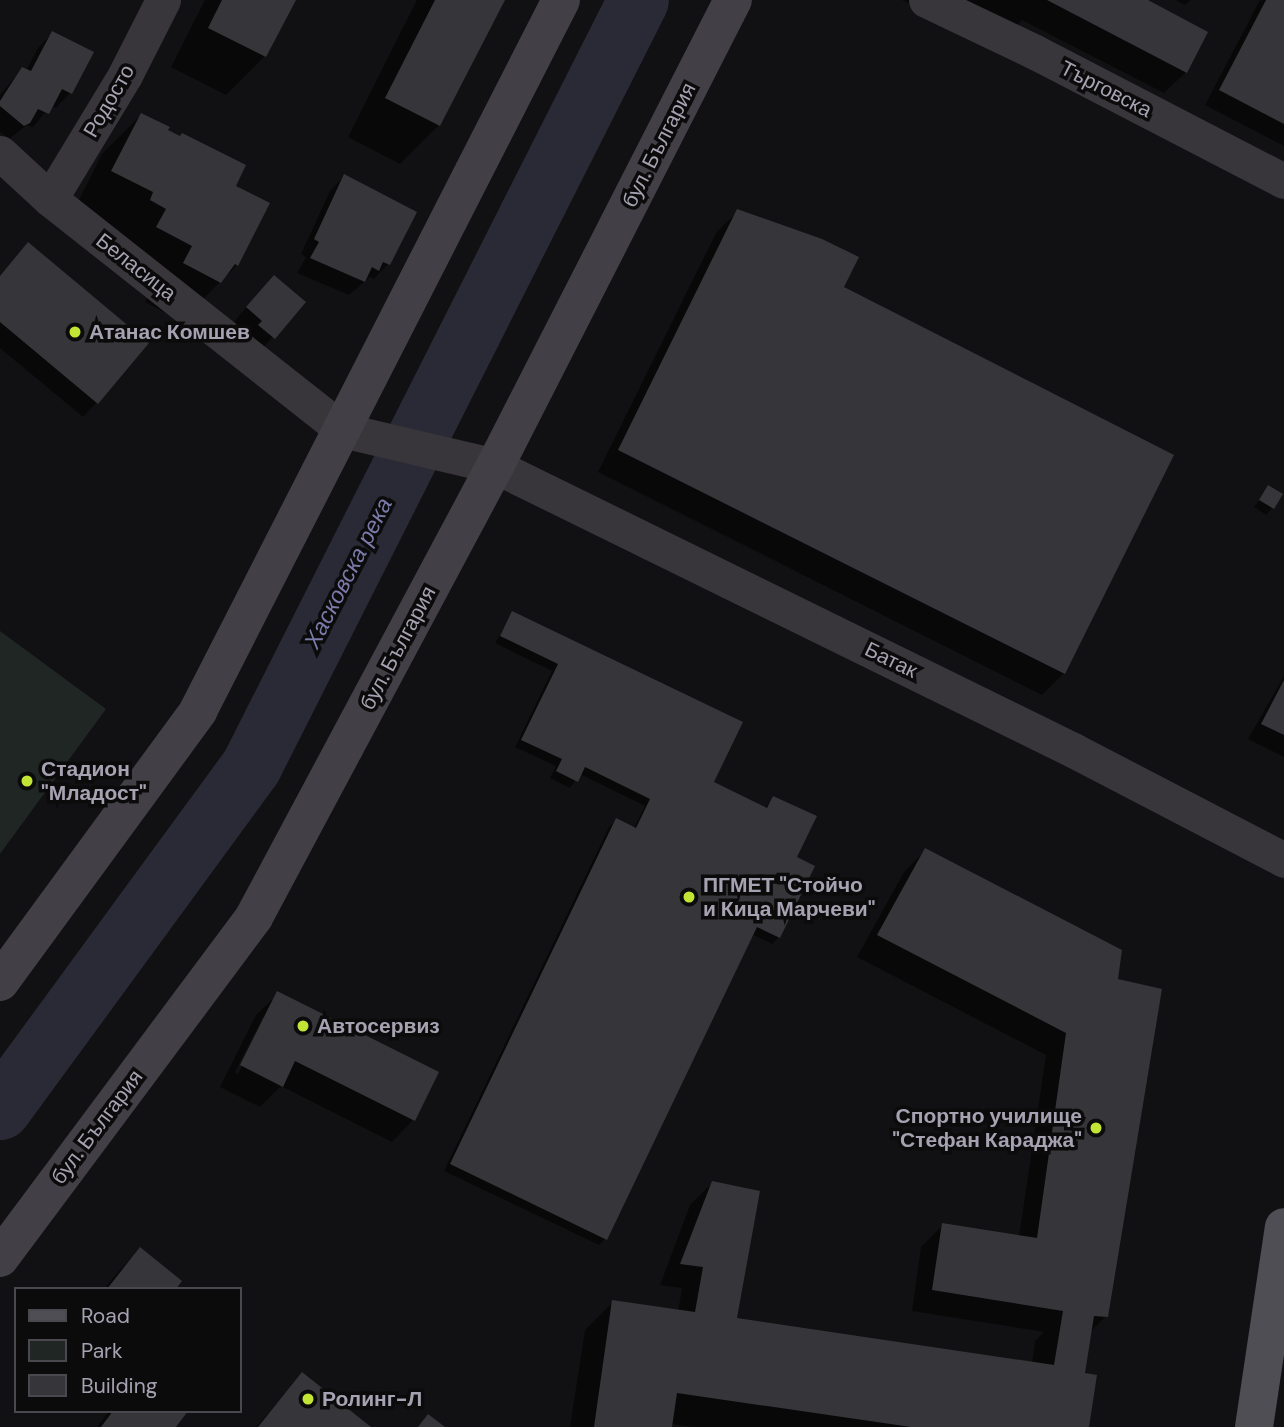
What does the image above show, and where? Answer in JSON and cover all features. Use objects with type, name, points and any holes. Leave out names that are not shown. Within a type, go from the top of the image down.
[{"type":"main road","points":[[1254,1427],[1284,1227]]},
{"type":"street","name":"Родосто","points":[[50,199],[125,75],[163,0]]},
{"type":"street","points":[[0,982],[198,710],[561,0]]},
{"type":"street","name":"бул. България","points":[[0,1258],[254,917],[495,466],[733,0]]},
{"type":"street","name":"Търговска","points":[[926,0],[1035,52],[1284,181]]},
{"type":"street","name":"Беласица","points":[[0,153],[50,199],[342,430]]},
{"type":"street","name":"Батак","points":[[342,430],[495,466],[1073,750],[1284,860]]},
{"type":"green space","name":"Стадион \"Младост\"","points":[[0,631],[106,709],[0,854]]},
{"type":"building","points":[[222,0],[296,0],[266,57],[208,28]]},
{"type":"building","points":[[435,0],[505,0],[440,126],[385,98]]},
{"type":"building","points":[[1047,0],[1148,0],[1208,32],[1187,73]]},
{"type":"building","points":[[1266,0],[1284,0],[1284,124],[1219,90]]},
{"type":"building","points":[[52,31],[94,52],[72,94],[62,89],[49,114],[38,109],[30,123],[24,126],[0,106],[0,101],[22,67],[31,71]]},
{"type":"building","points":[[141,113],[170,127],[168,130],[180,136],[182,133],[246,165],[236,186],[270,203],[238,266],[235,264],[221,283],[183,263],[192,246],[156,227],[166,209],[150,200],[153,192],[111,171]]},
{"type":"building","points":[[344,174],[417,212],[390,265],[383,262],[379,271],[372,267],[365,282],[310,258],[319,242],[314,239]]},
{"type":"building","points":[[737,209],[822,239],[859,257],[844,287],[1174,455],[1065,674],[618,450]]},
{"type":"building","name":"Атанас Комшев","points":[[28,242],[149,343],[98,404],[0,322],[0,276]]},
{"type":"building","points":[[274,275],[306,302],[275,339],[258,325],[262,321],[246,307]]},
{"type":"building","points":[[1268,485],[1283,494],[1274,509],[1259,500]]},
{"type":"building","name":"ПГМЕТ \"Стойчо и Кица Марчеви\"","points":[[512,611],[743,722],[714,782],[767,808],[773,796],[817,816],[797,857],[815,866],[780,938],[757,927],[607,1240],[450,1164],[616,818],[636,828],[650,799],[585,767],[578,782],[556,771],[562,759],[521,740],[558,664],[500,636]]},
{"type":"building","points":[[1284,680],[1284,735],[1261,724]]},
{"type":"building","points":[[925,848],[1122,950],[1118,979],[1162,989],[1108,1317],[1094,1316],[1085,1373],[1097,1375],[1089,1427],[911,1427],[677,1393],[672,1427],[594,1427],[612,1300],[695,1312],[703,1267],[680,1264],[712,1181],[760,1191],[737,1318],[1054,1365],[1063,1311],[932,1290],[942,1223],[1037,1238],[1066,1033],[877,935]]},
{"type":"building","name":"Автосервиз","points":[[277,991],[439,1072],[415,1121],[295,1061],[283,1087],[240,1065]]},
{"type":"building","points":[[140,1247],[182,1281],[178,1287],[109,1287]]},
{"type":"building","name":"Ролинг-Л","points":[[302,1372],[371,1427],[258,1427]]},
{"type":"building","points":[[112,1413],[186,1413],[176,1427],[101,1427]]},
{"type":"building","points":[[428,1414],[445,1427],[418,1427]]},
{"type":"waterway","name":"Хасковска река","points":[[0,1109],[251,766],[638,0]]},
{"type":"place","name":"Атанас Комшев","points":[[75,332]]},
{"type":"place","name":"Стадион \"Младост\"","points":[[27,781]]},
{"type":"place","name":"ПГМЕТ \"Стойчо и Кица Марчеви\"","points":[[689,897]]},
{"type":"place","name":"Автосервиз","points":[[303,1026]]},
{"type":"place","name":"Спортно училище \"Стефан Караджа\"","points":[[1096,1128]]},
{"type":"place","name":"Ролинг-Л","points":[[308,1399]]}]
